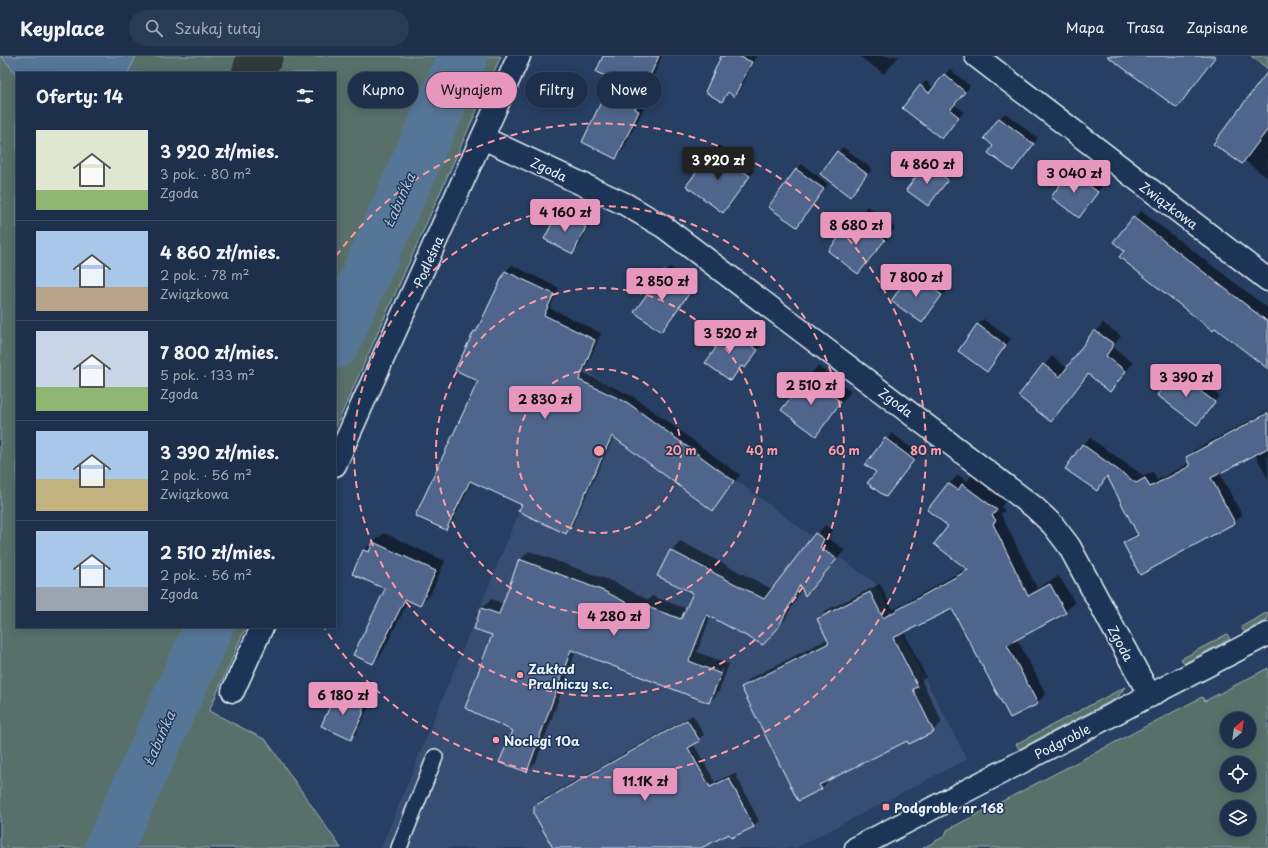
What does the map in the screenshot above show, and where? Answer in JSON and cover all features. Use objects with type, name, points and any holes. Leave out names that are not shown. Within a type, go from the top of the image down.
[{"type":"street","name":"Podleśna","points":[[336,463],[520,56]]},
{"type":"street","name":"Związkowa","points":[[976,56],[1268,280]]},
{"type":"street","name":"Zgoda","points":[[483,138],[625,204],[664,227],[1029,503],[1053,524],[1069,546],[1150,696]]},
{"type":"street","points":[[233,690],[262,628]]},
{"type":"street","name":"Podgroble","points":[[856,848],[1268,634]]},
{"type":"lane","points":[[399,848],[435,758]]},
{"type":"shaded area","points":[[1,56],[136,56],[128,72],[16,72],[16,74]]},
{"type":"shaded area","points":[[584,368],[875,583],[967,759],[796,848],[381,848],[522,505]]},
{"type":"green space","points":[[0,56],[501,56],[494,72],[426,72],[426,108],[478,108],[336,427],[336,72],[16,72],[16,628],[246,628],[209,711],[266,740],[341,848],[0,848]]},
{"type":"green space","points":[[1251,56],[1268,56],[1268,69]]},
{"type":"green space","points":[[1268,612],[1268,619],[1244,632],[1241,627]]},
{"type":"green space","points":[[1227,634],[1230,639],[1184,663],[1181,659]]},
{"type":"green space","points":[[1268,668],[1268,848],[923,848],[945,836],[947,830],[1202,697],[1205,701]]},
{"type":"green space","points":[[1125,687],[1117,698],[1019,749],[1016,744]]},
{"type":"building","points":[[603,56],[659,56],[652,72],[596,72]]},
{"type":"building","points":[[721,56],[738,56],[752,62],[734,97],[728,92],[722,102],[705,92]]},
{"type":"building","points":[[1107,56],[1216,56],[1177,108]]},
{"type":"building","points":[[1268,71],[1268,129],[1242,164],[1213,144]]},
{"type":"building","points":[[944,74],[965,92],[950,110],[959,117],[942,139],[902,108],[920,85],[929,93]]},
{"type":"building","points":[[598,108],[635,108],[639,111],[616,159],[582,142]]},
{"type":"building","points":[[999,118],[1034,144],[1013,171],[988,153],[993,146],[984,138]]},
{"type":"building","points":[[713,150],[750,176],[723,213],[686,186]]},
{"type":"building","points":[[837,151],[867,174],[850,197],[820,174]]},
{"type":"building","points":[[926,163],[948,180],[928,206],[906,190]]},
{"type":"building","points":[[796,169],[824,189],[797,227],[768,207]]},
{"type":"building","points":[[1070,171],[1098,192],[1079,218],[1051,197]]},
{"type":"building","points":[[558,212],[586,227],[573,254],[544,239]]},
{"type":"building","points":[[855,217],[885,240],[858,274],[828,251]]},
{"type":"building","points":[[1133,217],[1268,322],[1268,369],[1215,328],[1213,331],[1119,257],[1124,251],[1113,242]]},
{"type":"building","points":[[505,271],[554,294],[544,315],[595,340],[579,380],[628,403],[734,481],[713,511],[612,436],[566,534],[518,511],[522,505],[470,481],[446,530],[415,516],[478,381],[455,370],[474,331],[476,332]]},
{"type":"building","points":[[664,271],[691,291],[661,332],[634,312]]},
{"type":"building","points":[[911,273],[942,295],[922,323],[891,301]]},
{"type":"building","points":[[977,324],[1006,345],[987,372],[958,351]]},
{"type":"building","points":[[723,326],[758,350],[745,368],[741,366],[731,381],[705,363],[716,348],[710,344]]},
{"type":"building","points":[[1094,330],[1114,344],[1106,356],[1126,371],[1110,392],[1088,374],[1051,422],[1018,396],[1043,364],[1060,377]]},
{"type":"building","points":[[1175,372],[1215,402],[1197,425],[1157,395]]},
{"type":"building","points":[[807,377],[841,402],[816,436],[781,410]]},
{"type":"building","points":[[1268,413],[1268,448],[1211,478],[1235,523],[1140,575],[1123,543],[1138,535],[1107,476],[1097,491],[1065,469],[1082,444],[1136,483],[1145,478],[1150,487],[1190,466],[1186,457]]},
{"type":"building","points":[[885,438],[914,460],[886,497],[867,483],[876,472],[865,465]]},
{"type":"building","points":[[948,483],[958,490],[962,484],[997,510],[992,516],[996,520],[993,524],[1028,596],[1050,584],[1066,613],[1007,645],[1038,704],[1010,718],[952,609],[893,638],[918,687],[913,689],[934,732],[909,744],[907,741],[819,785],[822,789],[798,801],[741,687],[829,643],[817,619],[870,592],[883,618],[968,570],[934,544],[948,526],[927,510]]},
{"type":"building","points":[[815,533],[824,539],[820,548],[837,559],[805,596],[800,585],[778,628],[763,645],[707,615],[689,661],[721,674],[709,703],[571,650],[527,772],[499,762],[513,731],[465,708],[492,635],[474,629],[481,608],[499,614],[519,559],[604,591],[639,609],[642,605],[681,619],[693,593],[657,576],[670,550],[764,599]]},
{"type":"building","points":[[373,542],[436,571],[420,606],[405,599],[373,664],[353,655],[385,589],[352,574],[363,550],[369,552]]},
{"type":"building","points":[[336,693],[363,705],[363,714],[351,740],[321,726]]},
{"type":"building","points":[[687,720],[700,741],[688,748],[710,787],[729,778],[754,827],[731,838],[729,834],[701,848],[553,848],[534,814],[534,806]]},
{"type":"waterway","name":"Łabuńka","points":[[336,342],[463,56]]},
{"type":"waterway","name":"Łabuńka","points":[[109,848],[209,628]]},
{"type":"place","name":"Zakład Pralniczy s.c.","points":[[520,675]]},
{"type":"place","name":"Noclegi 10a","points":[[496,740]]},
{"type":"place","name":"Podgroble nr 168","points":[[886,807]]}]
